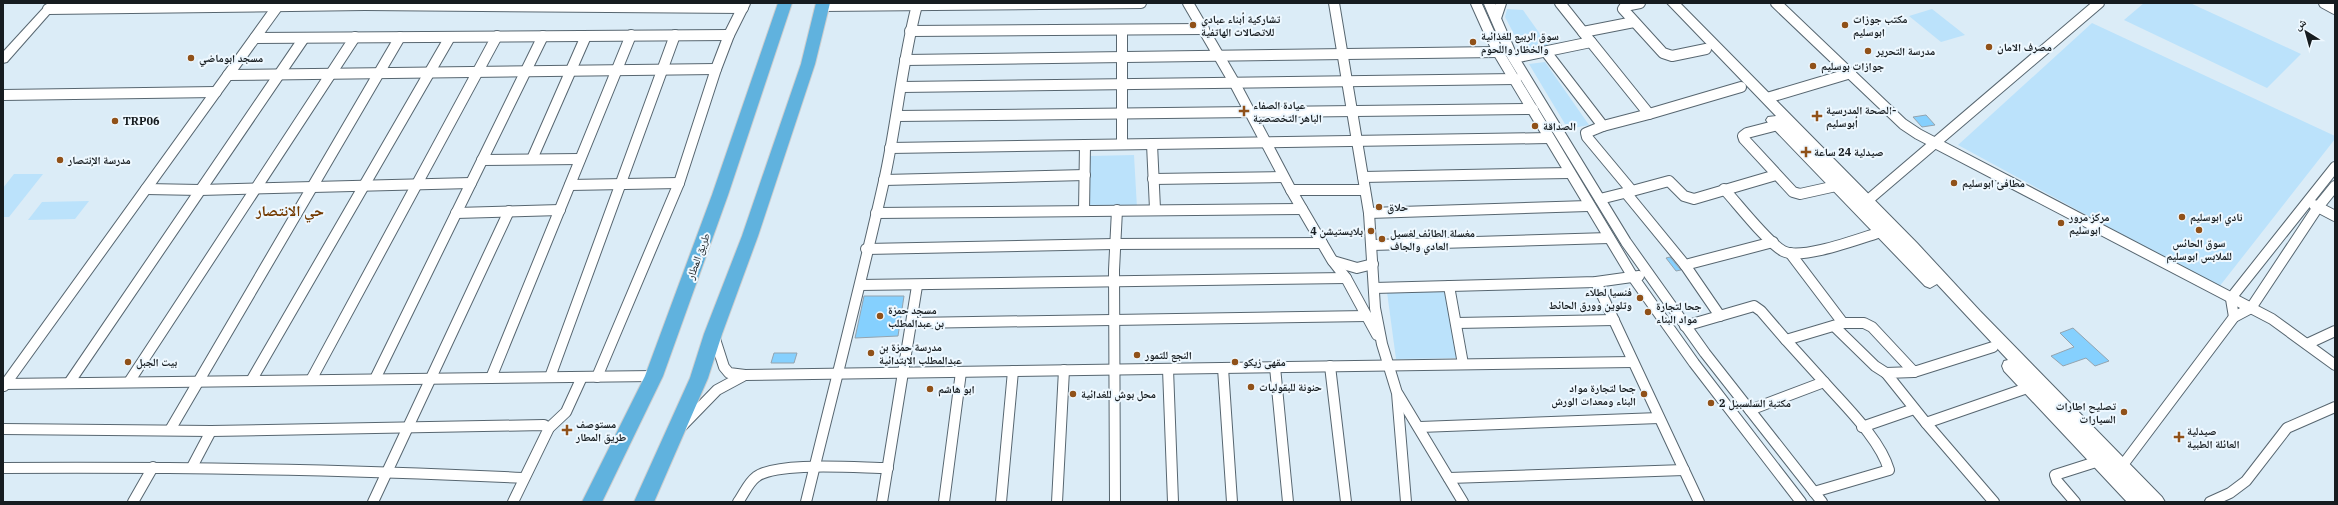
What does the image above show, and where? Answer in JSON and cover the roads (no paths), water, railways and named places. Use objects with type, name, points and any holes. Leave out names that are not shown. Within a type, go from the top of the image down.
[{"type":"highway","name":"طريق المطار","points":[[592,502],[654,376],[723,188],[785,3]]},
{"type":"highway","points":[[644,502],[699,378],[713,334],[750,236],[808,64],[822,4]]},
{"type":"main road","points":[[1662,3],[1706,49],[1739,79],[1767,98],[1867,201],[1907,250],[1993,347],[2138,502]]},
{"type":"main road","points":[[1673,3],[1778,125],[1836,186],[1881,232],[1907,250],[1974,315],[2156,502]]},
{"type":"street","points":[[822,4],[917,5],[1142,3]]},
{"type":"street","points":[[1188,3],[1204,29],[1218,57],[1234,82],[1267,143],[1283,177],[1322,244],[1346,278],[1382,344]]},
{"type":"street","points":[[1334,3],[1342,55],[1349,81],[1352,111],[1369,213],[1374,288],[1382,344],[1398,393],[1463,502]]},
{"type":"street","points":[[1476,3],[1498,52],[1516,79],[1588,206],[1634,277],[1691,359],[1801,502]]},
{"type":"street","points":[[1489,3],[1514,58],[1600,199],[1649,275],[1685,326],[1822,502]]},
{"type":"street","points":[[1496,18],[1501,3]]},
{"type":"street","points":[[1560,3],[1649,114]]},
{"type":"street","points":[[1640,3],[1623,8],[1634,22],[1666,55],[1672,56],[1706,49]]},
{"type":"street","points":[[1776,3],[1903,124],[1934,144],[2272,319],[2335,365]]},
{"type":"street","points":[[1867,201],[2099,3]]},
{"type":"street","points":[[2324,3],[2335,9]]},
{"type":"street","points":[[3,59],[51,6],[323,4],[744,5],[729,35],[716,68],[679,183],[597,377]]},
{"type":"street","points":[[4,385],[279,5]]},
{"type":"street","points":[[806,502],[860,285],[866,249],[884,180],[902,88],[910,31],[917,5]]},
{"type":"street","points":[[1583,32],[1634,22]]},
{"type":"street","points":[[910,31],[1204,29]]},
{"type":"street","points":[[1122,30],[1120,56],[1122,83],[1122,144]]},
{"type":"street","points":[[491,378],[631,35]]},
{"type":"street","points":[[550,377],[675,35]]},
{"type":"street","points":[[255,38],[729,35]]},
{"type":"street","points":[[310,380],[497,36]]},
{"type":"street","points":[[375,379],[543,36]]},
{"type":"street","points":[[532,159],[586,36]]},
{"type":"street","points":[[129,382],[355,37]]},
{"type":"street","points":[[170,430],[400,37]]},
{"type":"street","points":[[252,381],[450,37]]},
{"type":"street","points":[[69,383],[304,38]]},
{"type":"street","points":[[1514,58],[1591,42]]},
{"type":"street","points":[[906,60],[1120,56],[1218,57],[1498,52]]},
{"type":"street","points":[[1546,52],[1603,126]]},
{"type":"street","points":[[228,74],[716,68]]},
{"type":"street","points":[[1767,98],[1851,73]]},
{"type":"street","points":[[902,88],[1122,83],[1516,79]]},
{"type":"street","points":[[1720,316],[1685,265],[1586,133],[1603,126],[1649,114],[1739,79]]},
{"type":"street","points":[[3,95],[216,92]]},
{"type":"street","points":[[897,116],[1533,109]]},
{"type":"street","points":[[1778,125],[1746,133],[1743,136],[1776,175],[1796,194],[1836,186]]},
{"type":"street","points":[[890,148],[1549,138]]},
{"type":"street","points":[[1152,144],[1155,209]]},
{"type":"street","points":[[1084,210],[1085,145]]},
{"type":"street","points":[[482,160],[580,159]]},
{"type":"street","points":[[2234,317],[2231,299],[2335,167]]},
{"type":"street","points":[[1363,177],[1569,173]]},
{"type":"street","points":[[884,180],[1084,175]]},
{"type":"street","points":[[1600,199],[1669,181],[1684,196],[1694,200],[1724,189],[1776,175]]},
{"type":"street","points":[[1153,179],[1283,177]]},
{"type":"street","points":[[146,189],[200,190],[471,183]]},
{"type":"street","points":[[570,185],[679,183]]},
{"type":"street","points":[[2122,466],[2234,317],[2251,308],[2318,207],[2335,186]]},
{"type":"street","points":[[1724,189],[1778,248],[1790,253],[1812,250],[1881,232]]},
{"type":"street","points":[[1291,190],[1365,190]]},
{"type":"street","points":[[2307,201],[2335,216]]},
{"type":"street","points":[[1369,213],[1588,206]]},
{"type":"street","points":[[876,213],[1155,209],[1302,209]]},
{"type":"street","points":[[456,213],[560,210]]},
{"type":"street","points":[[1115,502],[1116,370],[1113,319],[1115,282],[1114,244],[1117,210]]},
{"type":"street","points":[[373,502],[509,211]]},
{"type":"street","points":[[1372,245],[1609,238]]},
{"type":"street","points":[[1685,265],[1773,242]]},
{"type":"street","points":[[866,249],[1114,244],[1322,244]]},
{"type":"street","points":[[1790,253],[1838,324],[1875,366],[1886,374],[1994,502]]},
{"type":"street","points":[[1332,260],[1357,268],[1373,264]]},
{"type":"street","points":[[1374,288],[1596,282],[1649,275]]},
{"type":"street","points":[[860,285],[917,286],[1346,278]]},
{"type":"street","points":[[1596,282],[1699,502]]},
{"type":"street","points":[[882,502],[917,286]]},
{"type":"street","points":[[1449,286],[1463,364]]},
{"type":"street","points":[[1685,326],[1754,306],[1761,311],[1862,427],[1887,462],[1890,470],[1814,492]]},
{"type":"street","points":[[912,324],[1113,319],[1367,316]]},
{"type":"street","points":[[1456,323],[1614,320]]},
{"type":"street","points":[[1786,340],[1838,324],[1864,323],[1872,327],[1914,372]]},
{"type":"street","points":[[2307,344],[2335,330]]},
{"type":"street","points":[[713,334],[724,367],[729,372],[745,375],[1633,362]]},
{"type":"street","points":[[1886,374],[1914,372],[1993,347]]},
{"type":"street","points":[[1330,366],[1346,502]]},
{"type":"street","points":[[1275,367],[1288,502]]},
{"type":"street","points":[[1223,368],[1232,502]]},
{"type":"street","points":[[1168,369],[1173,502]]},
{"type":"street","points":[[1057,502],[1064,370]]},
{"type":"street","points":[[1002,502],[1013,371]]},
{"type":"street","points":[[944,502],[961,372]]},
{"type":"street","points":[[675,433],[719,388],[732,379],[745,375]]},
{"type":"street","points":[[4,385],[129,382],[654,376]]},
{"type":"street","points":[[513,502],[523,478],[549,428],[566,412],[582,377]]},
{"type":"street","points":[[1750,410],[1824,382]]},
{"type":"street","points":[[1926,423],[2030,387]]},
{"type":"street","points":[[1398,393],[1406,502]]},
{"type":"street","points":[[2210,502],[2230,493],[2246,481],[2291,425],[2335,407]]},
{"type":"street","points":[[1862,427],[1914,409]]},
{"type":"street","points":[[1420,428],[1659,418]]},
{"type":"street","points":[[3,429],[211,431],[408,426],[544,425],[549,428]]},
{"type":"street","points":[[192,466],[211,431]]},
{"type":"street","points":[[2075,502],[2056,481],[2055,475],[2099,461]]},
{"type":"street","points":[[3,468],[192,466],[523,478]]},
{"type":"street","points":[[133,502],[153,467]]},
{"type":"street","points":[[738,502],[750,482],[766,471],[815,468],[888,468]]},
{"type":"street","points":[[1449,478],[1684,470]]},
{"type":"place","name":"تشاركية أبناء عبادي للاتصالات الهاتفية","points":[[1193,25]]},
{"type":"place","name":"مكتب جوزات ابوسليم","points":[[1845,25]]},
{"type":"place","name":"سوق الربيع للغذائية والخظار واللحوم","points":[[1473,42]]},
{"type":"place","name":"مصرف الامان","points":[[1989,47]]},
{"type":"place","name":"مدرسة التحرير","points":[[1868,51]]},
{"type":"place","name":"مسجد ابوماضي","points":[[191,58]]},
{"type":"place","name":"جوازات بوسليم","points":[[1813,66]]},
{"type":"place","name":"عيادة الصفاء الباهر التخصصية","points":[[1244,111]]},
{"type":"place","name":"الصحة المدرسية- أبوسليم","points":[[1817,116]]},
{"type":"place","name":"TRP06","points":[[115,121]]},
{"type":"place","name":"الصداقة","points":[[1535,126]]},
{"type":"place","name":"صيدلية 24 ساعة","points":[[1806,152]]},
{"type":"place","name":"مدرسة الإنتصار","points":[[60,160]]},
{"type":"place","name":"مطافئ ابوسليم","points":[[1954,183]]},
{"type":"place","name":"حلاق","points":[[1379,207]]},
{"type":"place","name":"نادي ابوسليم","points":[[2182,217]]},
{"type":"place","name":"مركز مرور ابوسليم","points":[[2061,223]]},
{"type":"place","name":"سوق الحائس للملابس ابوسليم","points":[[2199,230]]},
{"type":"place","name":"بلايستيشن 4","points":[[1371,231]]},
{"type":"place","name":"مغسلة الطائف لغسيل العادي والجاف","points":[[1382,239]]},
{"type":"place","name":"فنسيا لطلاء وتلوين وورق الحائط","points":[[1640,298]]},
{"type":"place","name":"جحا لتجارة مواد البناء","points":[[1648,312]]},
{"type":"place","name":"مسجد حمزة بن عبدالمطلب","points":[[880,316]]},
{"type":"place","name":"مدرسة حمزة بن عبدالمطلب الابتدائية","points":[[871,353]]},
{"type":"place","name":"النجع للتمور","points":[[1137,355]]},
{"type":"place","name":"بيت الجبل","points":[[128,362]]},
{"type":"place","name":"مقهى زيكو","points":[[1235,362]]},
{"type":"place","name":"حنونة للبقوليات","points":[[1251,387]]},
{"type":"place","name":"ابو هاشم","points":[[930,389]]},
{"type":"place","name":"محل بوش للغدائية","points":[[1073,394]]},
{"type":"place","name":"جحا لتجارة مواد البناء ومعدات الورش","points":[[1644,394]]},
{"type":"place","name":"مكتبة السلسبيل 2","points":[[1711,403]]},
{"type":"place","name":"تصليح اطارات السيارات","points":[[2124,412]]},
{"type":"place","name":"مستوصف طريق المطار","points":[[567,430]]},
{"type":"place","name":"صيدلية العائلة الطبية","points":[[2179,437]]},
{"type":"district","name":"حي الانتصار","points":[[290,211]]}]
